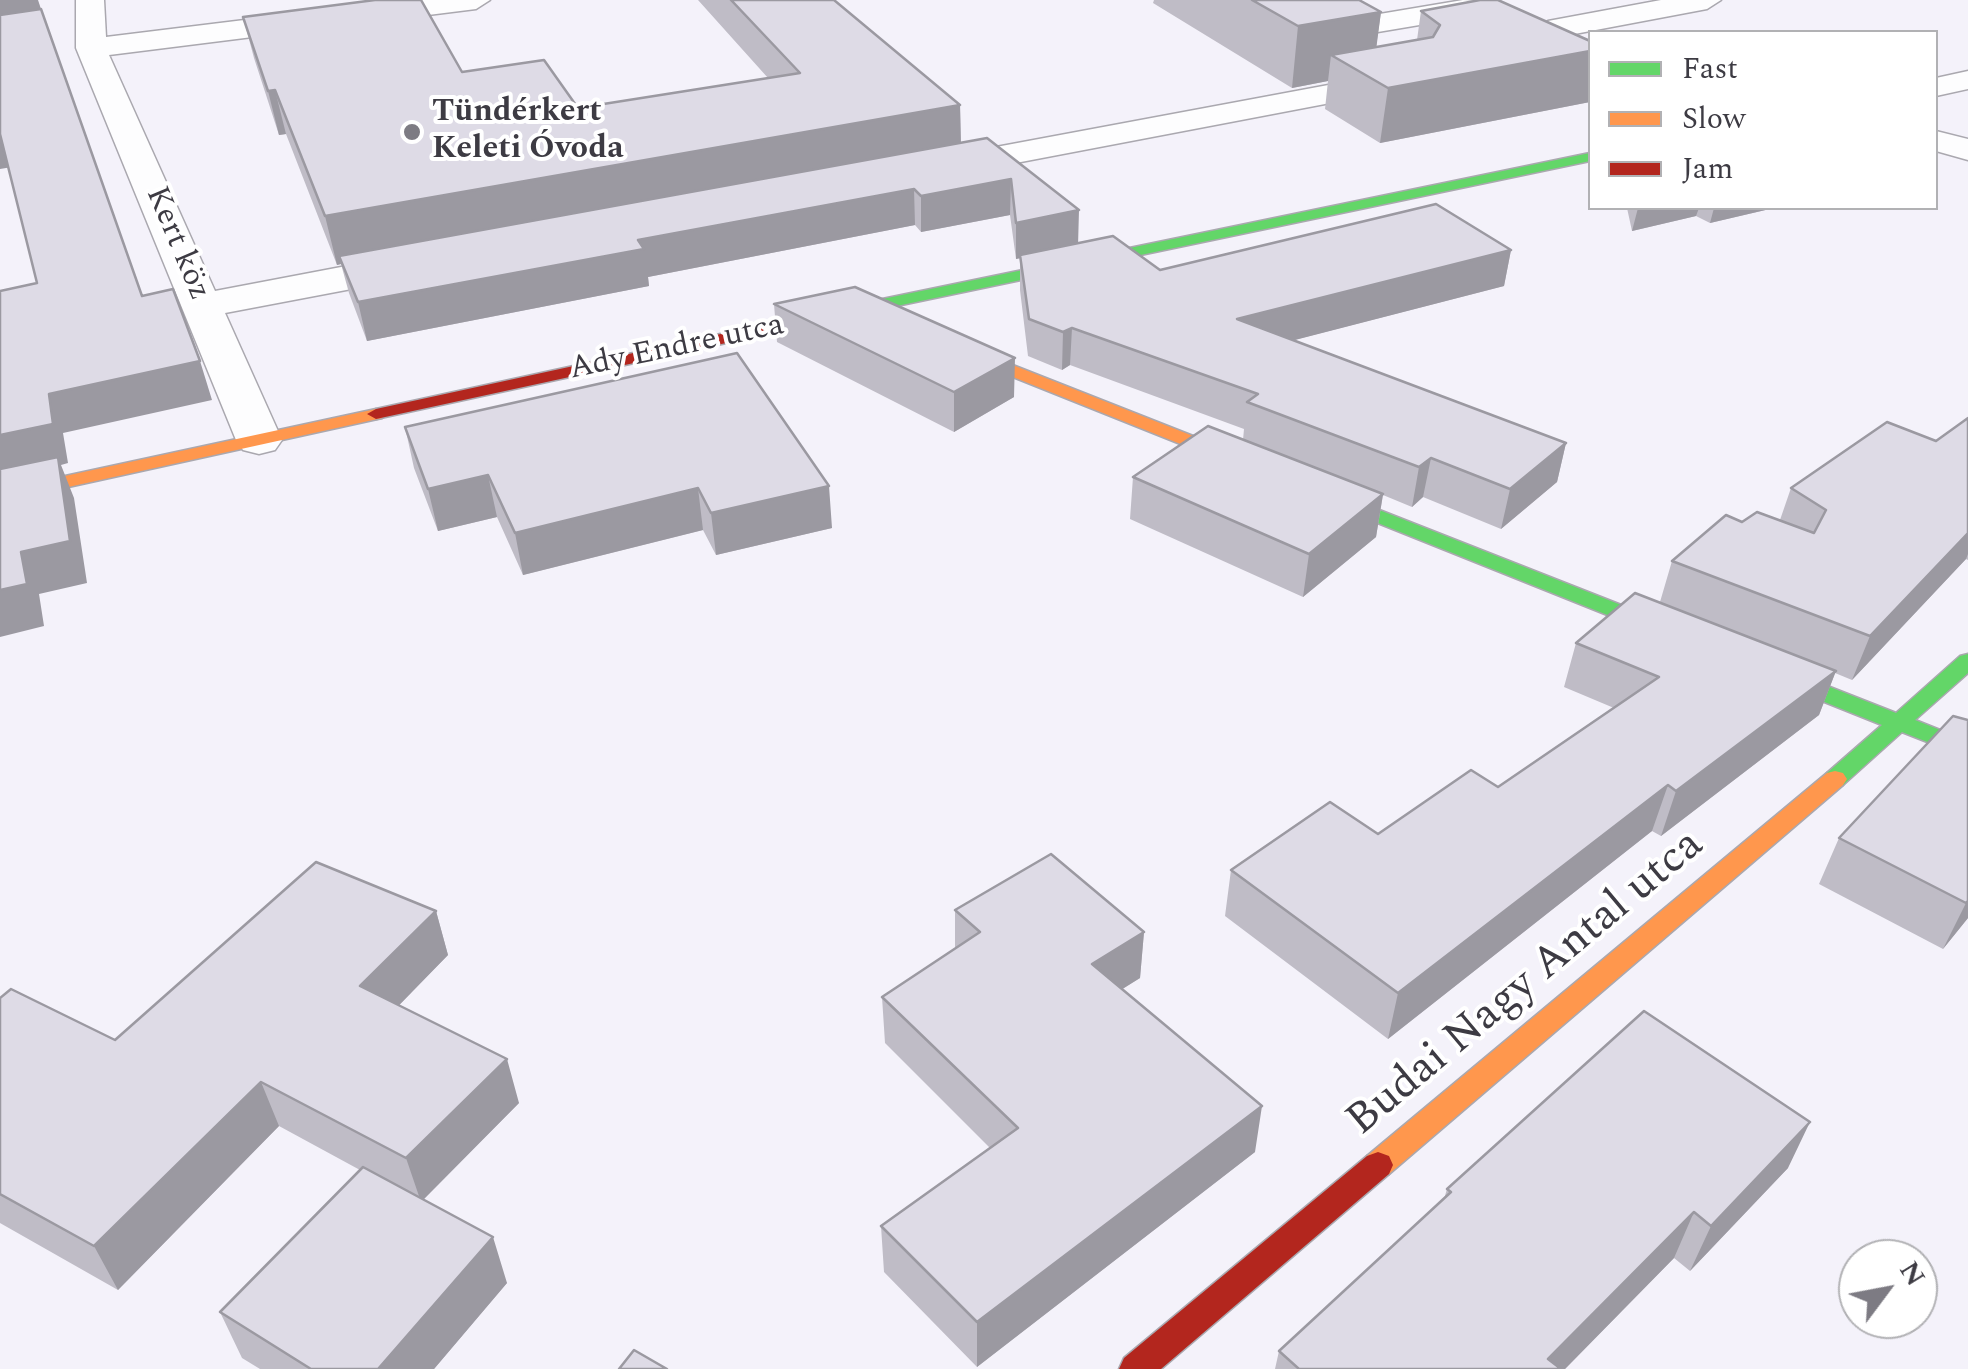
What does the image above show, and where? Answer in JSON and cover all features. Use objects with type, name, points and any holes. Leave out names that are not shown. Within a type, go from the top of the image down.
[{"type":"street","name":"Kert köz","points":[[259,440],[82,23],[476,0]]},
{"type":"street","points":[[1548,30],[1707,0]]},
{"type":"street","points":[[900,174],[1413,78],[1326,32],[1460,4],[1588,41]]},
{"type":"street","points":[[1938,87],[1968,80]]},
{"type":"street","points":[[1938,142],[1968,150]]},
{"type":"street","name":"Ady Endre utca","points":[[0,496],[883,314],[1588,157]]},
{"type":"street","points":[[202,304],[454,258]]},
{"type":"street","points":[[928,336],[1968,750]]},
{"type":"street","name":"Budai Nagy Antal utca","points":[[1136,1369],[1902,723],[1968,662]]},
{"type":"building","points":[[375,0],[421,0],[462,72],[544,60],[578,108],[800,73],[731,0],[834,0],[960,105],[325,216],[275,90],[268,91],[243,17]]},
{"type":"building","points":[[1252,0],[1359,0],[1381,12],[1298,26]]},
{"type":"building","points":[[1498,0],[1588,40],[1588,51],[1388,88],[1331,55],[1433,37],[1440,25],[1421,11]]},
{"type":"building","points":[[41,9],[142,296],[173,289],[200,361],[49,394],[53,424],[0,435],[0,291],[37,283],[0,134],[0,15]]},
{"type":"building","points":[[987,138],[1079,210],[1016,223],[1011,179],[921,196],[914,189],[638,240],[644,249],[358,302],[339,256]]},
{"type":"building","points":[[1436,204],[1511,250],[1237,319],[1566,443],[1510,489],[1431,458],[1419,467],[1247,402],[1258,394],[1072,328],[1063,332],[1029,319],[1020,255],[1113,236],[1160,270]]},
{"type":"building","points":[[855,287],[1015,358],[954,392],[774,304]]},
{"type":"building","points":[[737,353],[829,486],[711,513],[698,488],[515,533],[488,475],[428,489],[405,427]]},
{"type":"building","points":[[1968,418],[1968,533],[1870,636],[1672,561],[1726,515],[1742,522],[1757,512],[1814,533],[1826,510],[1791,488],[1887,422],[1936,441]]},
{"type":"building","points":[[1208,426],[1383,494],[1309,554],[1133,477]]},
{"type":"building","points":[[58,457],[70,541],[21,552],[27,584],[0,590],[0,469]]},
{"type":"building","points":[[1635,593],[1836,671],[1676,791],[1668,785],[1398,993],[1231,870],[1330,802],[1378,834],[1471,770],[1498,787],[1659,677],[1576,643]]},
{"type":"building","points":[[1953,716],[1968,720],[1966,903],[1839,838]]},
{"type":"building","points":[[1051,854],[1144,932],[1092,964],[1262,1106],[977,1322],[881,1226],[1018,1128],[882,997],[980,932],[955,910]]},
{"type":"building","points":[[316,862],[436,911],[360,986],[507,1059],[406,1158],[261,1082],[94,1246],[0,1194],[0,998],[11,989],[115,1040]]},
{"type":"building","points":[[1644,1011],[1810,1122],[1711,1226],[1694,1212],[1548,1359],[1561,1369],[1299,1369],[1279,1351],[1451,1192],[1447,1189]]},
{"type":"building","points":[[363,1167],[493,1237],[378,1369],[311,1369],[220,1312]]},
{"type":"building","points":[[634,1350],[667,1369],[619,1369]]},
{"type":"traffic: fast","points":[[863,308],[1588,157]]},
{"type":"traffic: fast","points":[[1280,477],[1968,750]]},
{"type":"traffic: fast","points":[[1835,779],[1968,661]]},
{"type":"traffic: slow","points":[[944,343],[1280,477]]},
{"type":"traffic: slow","points":[[0,496],[376,414]]},
{"type":"traffic: slow","points":[[1378,1165],[1835,779]]},
{"type":"traffic: jam","points":[[376,414],[863,308]]},
{"type":"traffic: jam","points":[[1136,1369],[1378,1165]]},
{"type":"place","name":"Tündérkert Keleti Óvoda","points":[[412,132]]}]
